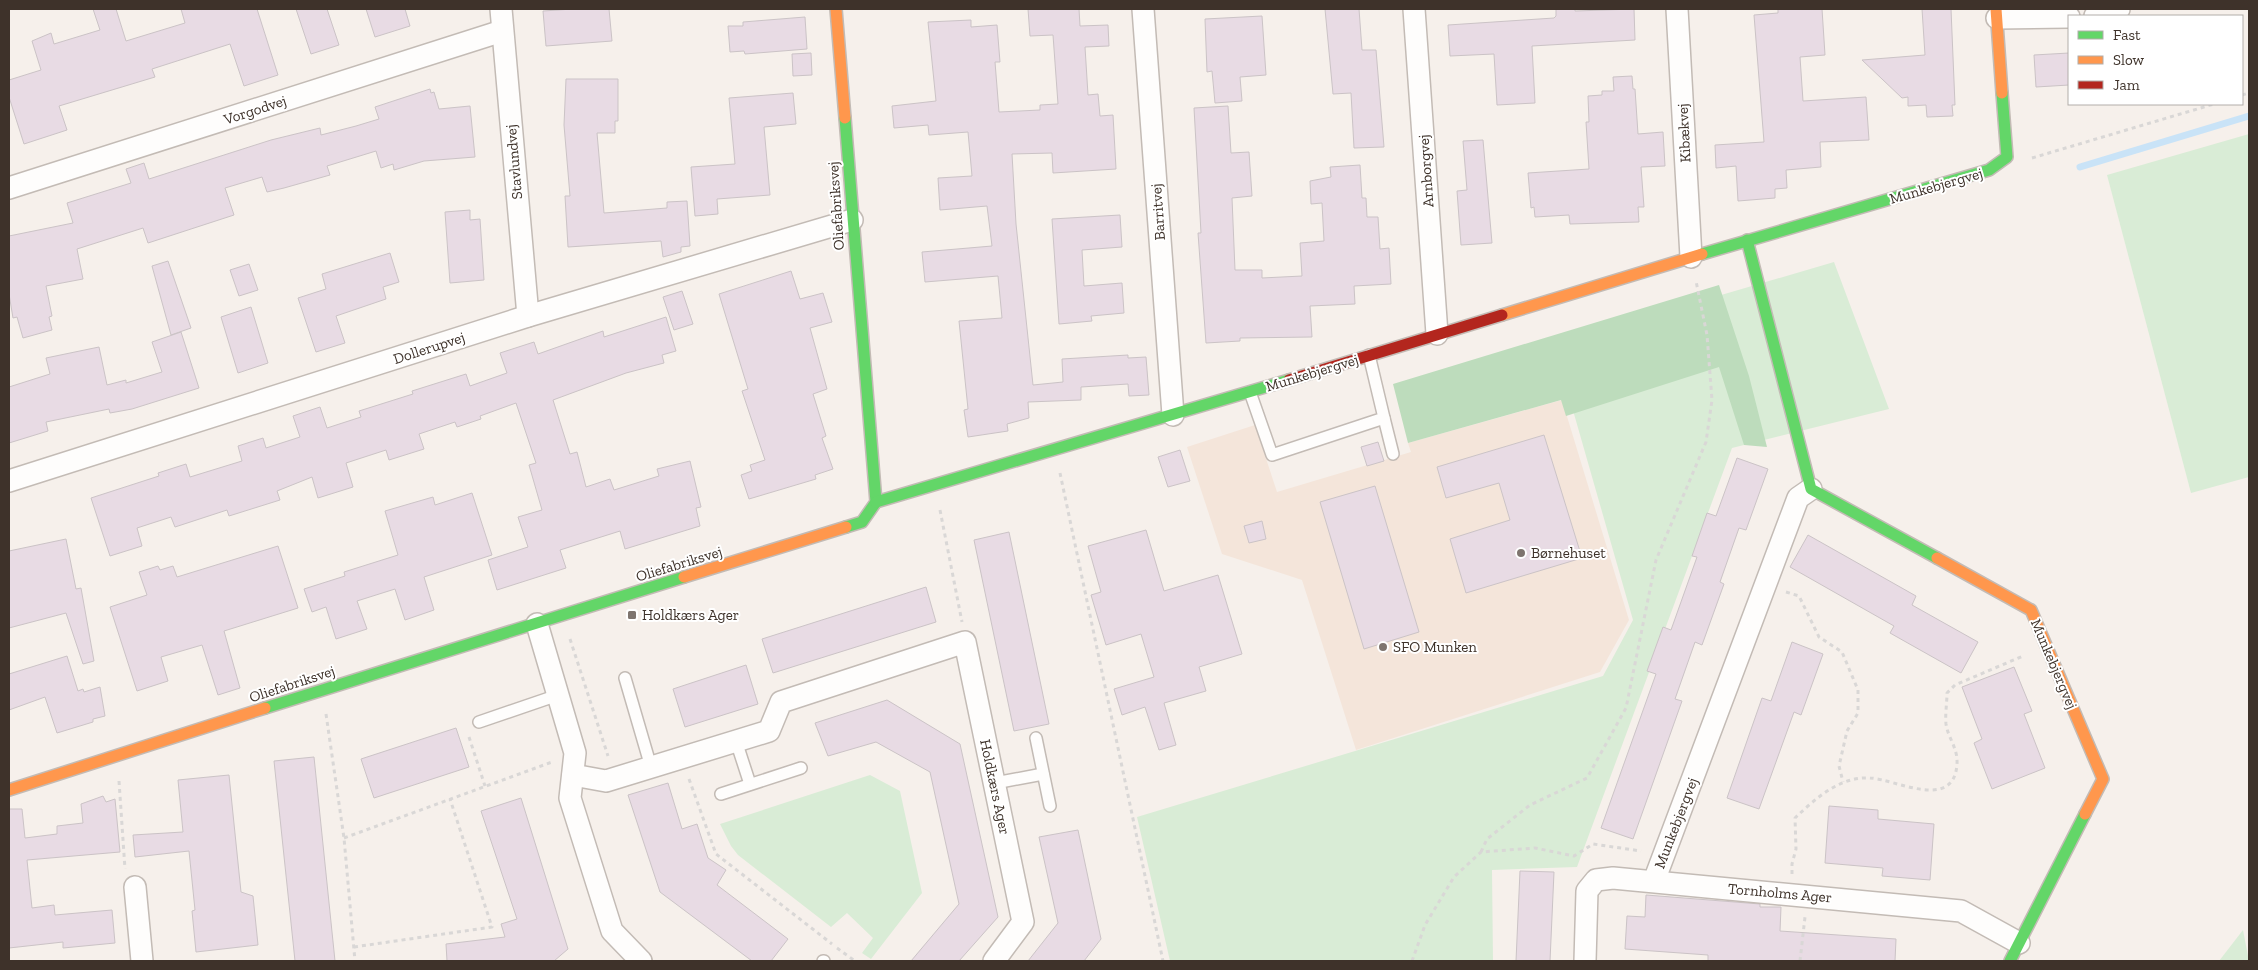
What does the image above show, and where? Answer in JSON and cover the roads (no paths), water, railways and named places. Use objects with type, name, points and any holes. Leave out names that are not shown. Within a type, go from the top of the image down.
[{"type":"street","name":"Stavlundvej","points":[[501,9],[528,316]]},
{"type":"street","name":"Oliefabriksvej","points":[[9,790],[318,690],[537,624],[862,522],[876,502],[836,9]]},
{"type":"street","name":"Barritvej","points":[[1143,9],[1173,415]]},
{"type":"street","name":"Arnborgvej","points":[[1414,9],[1437,334]]},
{"type":"street","name":"Kibækvej","points":[[1677,9],[1691,257]]},
{"type":"street","points":[[2098,15],[2119,9]]},
{"type":"street","name":"Munkebjergvej","points":[[876,502],[936,486],[1250,392],[1747,240],[1989,170],[2007,158],[1997,13]]},
{"type":"street","points":[[1997,13],[2068,17]]},
{"type":"street","name":"Vorgodvej","points":[[9,188],[502,31]]},
{"type":"street","name":"Dollerupvej","points":[[9,482],[528,316],[852,220]]},
{"type":"street","points":[[1747,240],[1811,489]]},
{"type":"street","name":"Munkebjergvej","points":[[1654,882],[1798,498],[1811,489],[2031,610],[2103,779],[2015,952]]},
{"type":"street","points":[[537,624],[575,753],[570,798],[612,932],[632,959]]},
{"type":"street","name":"Holdkærs Ager","points":[[736,741],[769,731],[781,702],[965,642],[1023,922],[994,961]]},
{"type":"street","points":[[572,775],[606,781],[736,741]]},
{"type":"street","name":"Tornholms Ager","points":[[1585,961],[1587,890],[1596,880],[1613,878],[1962,911],[2015,952]]},
{"type":"street","points":[[135,887],[142,961]]},
{"type":"lane","points":[[1369,355],[1393,454]]},
{"type":"lane","points":[[1250,392],[1272,455],[1384,418]]},
{"type":"lane","points":[[625,678],[651,767]]},
{"type":"lane","points":[[479,722],[558,695]]},
{"type":"lane","points":[[1036,738],[1050,806]]},
{"type":"lane","points":[[736,741],[750,784]]},
{"type":"lane","points":[[721,794],[801,768]]},
{"type":"lane","points":[[995,783],[1043,774]]},
{"type":"waterway","points":[[2080,167],[2249,116]]},
{"type":"place","name":"Børnehuset","points":[[1521,553]]},
{"type":"place","name":"Holdkærs Ager","points":[[632,615]]},
{"type":"place","name":"SFO Munken","points":[[1383,647]]}]
